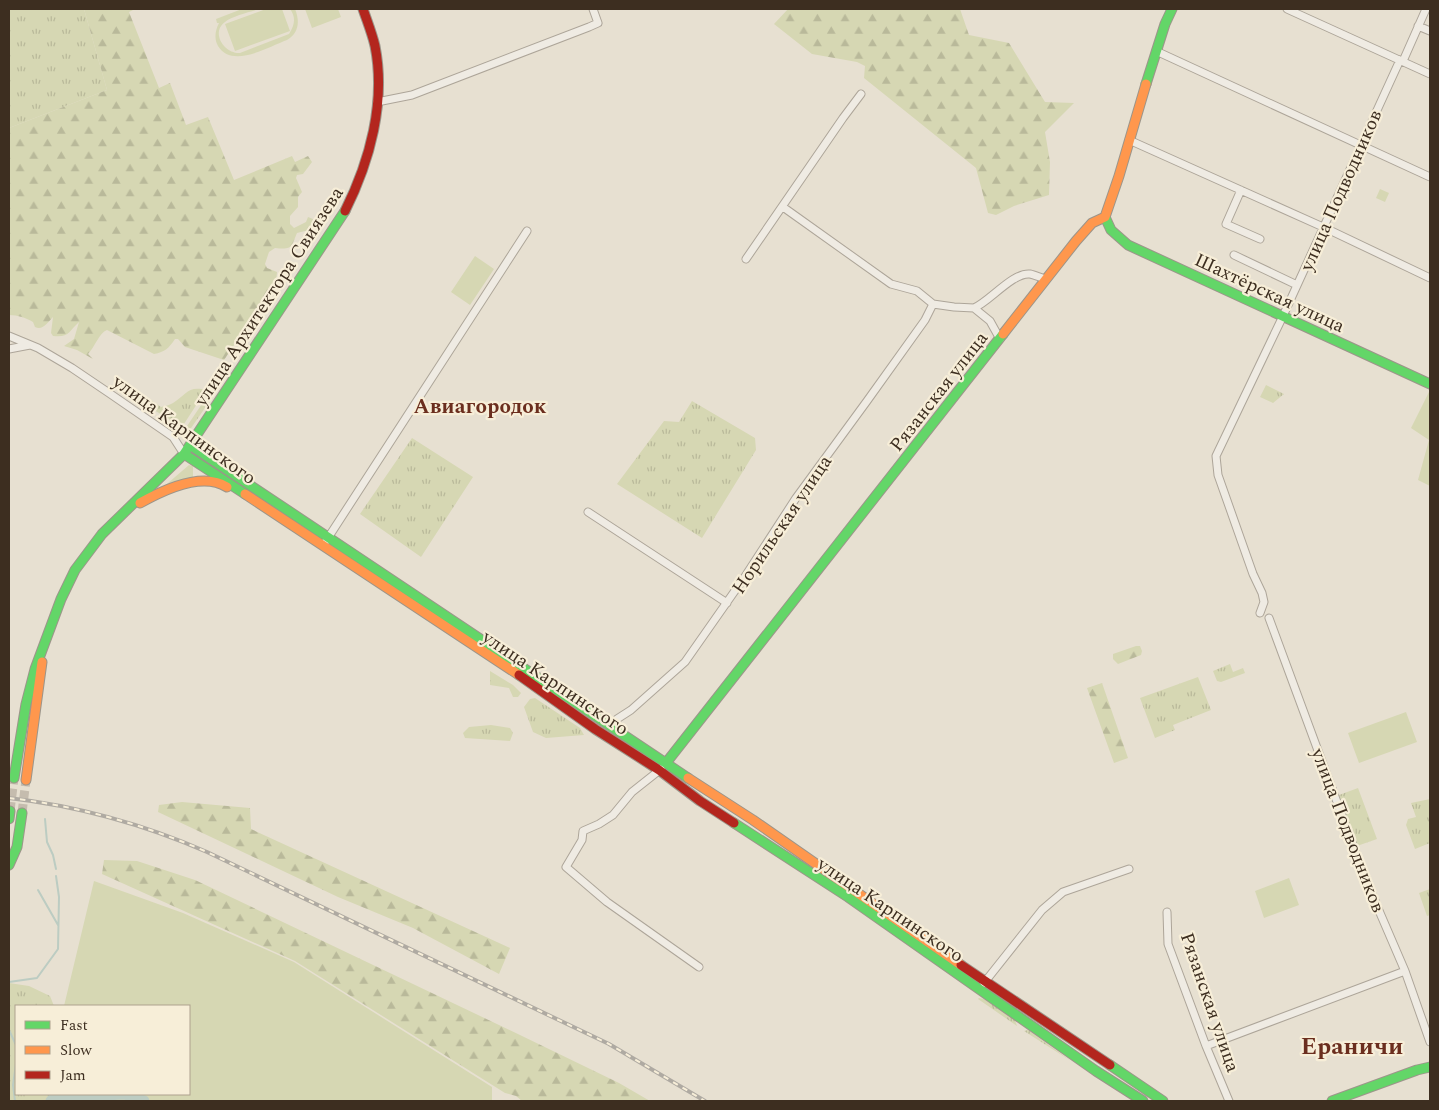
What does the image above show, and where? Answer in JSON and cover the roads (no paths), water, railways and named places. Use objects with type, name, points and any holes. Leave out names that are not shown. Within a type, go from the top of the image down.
[{"type":"main road","name":"улица Архитектора Свиязева","points":[[14,778],[28,695],[45,640],[75,570],[96,541],[184,454],[342,218],[359,182],[366,161],[377,102],[378,73],[376,52],[362,9]]},
{"type":"main road","points":[[1105,217],[1156,51],[1172,9]]},
{"type":"main road","name":"Рязанская улица","points":[[666,763],[1076,241],[1092,223],[1105,217]]},
{"type":"main road","name":"Шахтёрская улица","points":[[1105,217],[1111,230],[1128,245],[1430,384]]},
{"type":"main road","name":"улица Карпинского","points":[[190,445],[328,537],[595,729],[659,770],[700,801],[848,897],[1063,1048],[1143,1101]]},
{"type":"main road","name":"улица Карпинского","points":[[184,454],[322,546],[465,634]]},
{"type":"main road","points":[[125,512],[166,490],[208,481],[218,482],[245,494]]},
{"type":"main road","name":"улица Архитектора Свиязева","points":[[26,780],[45,640]]},
{"type":"main road","name":"улица Карпинского","points":[[486,649],[759,824],[1162,1101]]},
{"type":"main road","points":[[9,865],[17,847],[22,813]]},
{"type":"main road","points":[[753,835],[749,830],[750,826],[759,824]]},
{"type":"main road","points":[[1063,1048],[1069,1045],[1070,1041],[1067,1037]]},
{"type":"main road","points":[[1332,1101],[1430,1067]]},
{"type":"street","points":[[377,102],[412,96],[598,23],[593,9]]},
{"type":"street","points":[[1287,9],[1430,74]]},
{"type":"street","name":"улица Подводников","points":[[1260,612],[1264,602],[1262,593],[1253,574],[1218,475],[1216,456],[1426,9]]},
{"type":"street","points":[[1418,26],[1430,30]]},
{"type":"street","points":[[1156,51],[1430,176]]},
{"type":"street","points":[[746,259],[861,94]]},
{"type":"street","points":[[1129,140],[1323,227],[1430,278]]},
{"type":"street","points":[[1241,190],[1226,224],[1260,239]]},
{"type":"street","points":[[783,207],[892,284],[917,291],[933,304],[974,308],[980,306],[995,292],[1014,279],[1028,274],[1046,279]]},
{"type":"street","points":[[322,546],[527,231]]},
{"type":"street","points":[[1234,255],[1297,284]]},
{"type":"street","name":"Норильская улица","points":[[612,728],[617,719],[631,710],[685,662],[727,603],[796,498],[925,320],[933,304]]},
{"type":"street","points":[[974,308],[990,321],[1000,339]]},
{"type":"street","name":"улица Карпинского","points":[[9,336],[72,368],[173,437],[184,454]]},
{"type":"street","points":[[9,349],[30,345]]},
{"type":"street","points":[[173,437],[190,445]]},
{"type":"street","points":[[588,512],[727,603]]},
{"type":"street","name":"улица Подводников","points":[[1269,618],[1376,906],[1405,971],[1430,1042]]},
{"type":"street","points":[[666,763],[632,792],[613,815],[583,831],[582,840],[566,867],[607,902],[699,967]]},
{"type":"street","points":[[980,990],[1042,910],[1063,892],[1129,869]]},
{"type":"street","name":"Рязанская улица","points":[[1167,912],[1168,944],[1206,1046],[1229,1101]]},
{"type":"street","points":[[1206,1046],[1405,971]]},
{"type":"waterway","points":[[45,819],[47,842],[53,855],[56,869]]},
{"type":"waterway","points":[[9,982],[37,978],[58,949],[59,897],[56,876]]},
{"type":"waterway","points":[[38,890],[58,925]]},
{"type":"waterway","points":[[9,1030],[15,1043]]},
{"type":"waterway","points":[[15,1071],[13,1085],[15,1101]]},
{"type":"waterway","points":[[62,1095],[82,1099],[102,1095]]},
{"type":"waterway","points":[[128,1095],[144,1101]]},
{"type":"waterway","points":[[51,1101],[55,1097]]},
{"type":"tunnel","points":[[10,811],[14,778]]},
{"type":"tunnel","points":[[22,813],[26,780]]},
{"type":"railway","points":[[9,798],[85,811],[159,833],[207,852],[609,1044],[705,1101]]},
{"type":"district","name":"Авиагородок","points":[[480,406]]},
{"type":"district","name":"Ераничи","points":[[1352,1046]]}]
